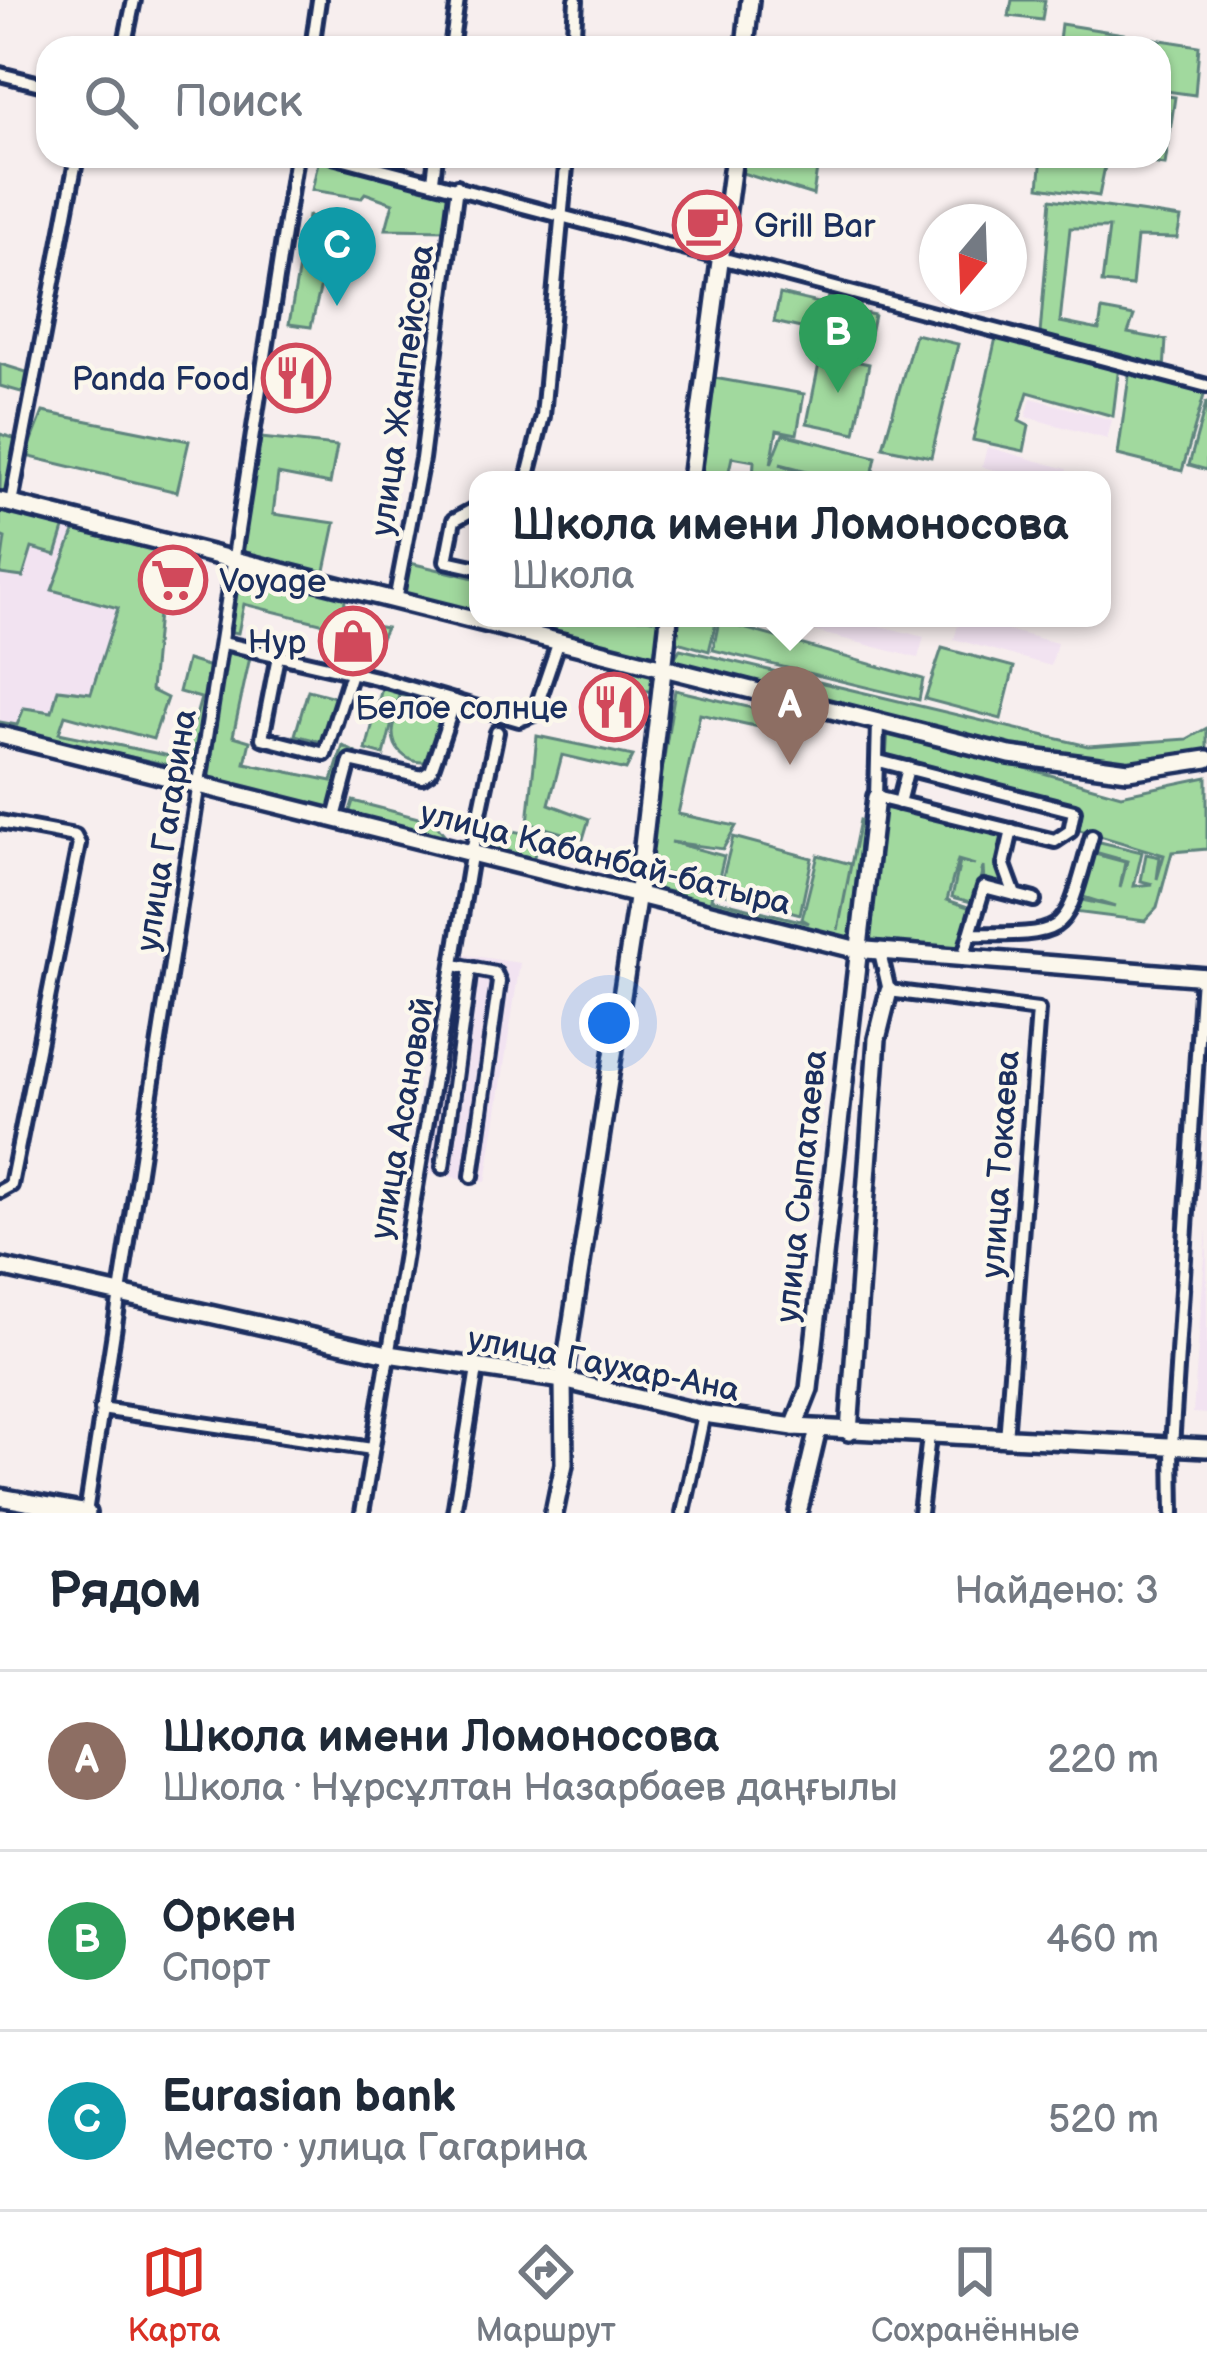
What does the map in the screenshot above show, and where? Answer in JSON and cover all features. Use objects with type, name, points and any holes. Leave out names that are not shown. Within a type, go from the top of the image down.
[{"type":"street","points":[[126,36],[134,0]]},
{"type":"street","points":[[314,36],[320,0]]},
{"type":"street","points":[[453,36],[458,0]]},
{"type":"street","points":[[574,36],[576,0]]},
{"type":"street","points":[[746,36],[750,0]]},
{"type":"street","points":[[0,74],[36,83]]},
{"type":"street","points":[[75,168],[6,502],[235,562],[469,615]]},
{"type":"street","name":"улица Гагарина","points":[[87,1513],[117,1291],[223,643],[294,168]]},
{"type":"street","points":[[383,168],[1207,386]]},
{"type":"street","points":[[433,180],[434,168]]},
{"type":"street","points":[[528,471],[542,416],[566,168]]},
{"type":"street","points":[[693,471],[733,168]]},
{"type":"street","name":"улица Жанпейсова","points":[[395,601],[422,459],[458,187]]},
{"type":"street","points":[[469,512],[454,520],[446,561],[469,566]]},
{"type":"street","points":[[523,627],[661,669],[1093,770],[1128,771],[1207,759]]},
{"type":"street","points":[[554,1513],[564,1464],[563,1380],[637,899],[668,627]]},
{"type":"street","points":[[223,643],[527,719],[534,714],[560,641]]},
{"type":"street","points":[[278,656],[260,734],[350,761],[422,777],[439,759],[454,700]]},
{"type":"street","points":[[325,754],[351,673]]},
{"type":"street","points":[[878,723],[876,797],[1055,841],[1070,831],[1074,811],[879,761]]},
{"type":"street","name":"улица Асановой","points":[[362,1513],[471,856],[497,732]]},
{"type":"street","name":"улица Кабанбай-батыра","points":[[0,735],[201,781],[637,899],[854,949],[1205,976]]},
{"type":"street","points":[[334,818],[350,761]]},
{"type":"street","points":[[899,802],[908,768]]},
{"type":"street","name":"улица Сыпатаева","points":[[794,1427],[808,1389],[854,949],[876,797]]},
{"type":"street","points":[[0,822],[75,836],[79,844],[10,1185],[0,1191]]},
{"type":"street","points":[[1012,830],[1004,865],[1015,895]]},
{"type":"street","points":[[970,934],[1043,936],[1069,918],[1092,836]]},
{"type":"street","points":[[963,958],[984,887],[1034,900]]},
{"type":"street","points":[[849,1432],[878,1039],[889,991],[880,952]]},
{"type":"street","points":[[454,964],[495,973],[499,982],[472,1175]]},
{"type":"street","points":[[443,1167],[470,968]]},
{"type":"street","points":[[1173,1513],[1172,1447],[1205,976]]},
{"type":"street","name":"улица Токаева","points":[[889,991],[1038,1010],[1006,1440]]},
{"type":"street","name":"улица Гаухар-Ана","points":[[0,1268],[388,1354],[563,1380],[704,1414],[818,1430],[1207,1448]]},
{"type":"street","points":[[454,1513],[477,1369]]},
{"type":"street","points":[[101,1409],[372,1449]]},
{"type":"street","points":[[682,1513],[704,1414]]},
{"type":"street","points":[[798,1513],[818,1430]]},
{"type":"street","points":[[920,1513],[929,1436]]},
{"type":"street","points":[[0,1497],[87,1513]]},
{"type":"shaded area","points":[[1031,398],[1112,420],[1107,439],[1026,417]]},
{"type":"shaded area","points":[[987,447],[1067,469],[997,471],[982,467]]},
{"type":"shaded area","points":[[0,505],[77,524],[118,607],[91,694],[17,726],[0,722]]},
{"type":"shaded area","points":[[798,627],[885,627],[924,637],[918,658]]},
{"type":"shaded area","points":[[957,627],[995,627],[1057,643],[1051,666],[954,639]]},
{"type":"shaded area","points":[[460,954],[520,963],[486,1182],[426,1173]]},
{"type":"shaded area","points":[[1207,1229],[1207,1414],[1193,1413]]},
{"type":"green space","points":[[1012,0],[1045,0],[1042,20],[1009,16]]},
{"type":"green space","points":[[1061,24],[1136,36],[1060,36]]},
{"type":"green space","points":[[1171,42],[1199,46],[1195,95],[1171,92]]},
{"type":"green space","points":[[317,168],[363,168],[454,189],[448,230],[386,229],[393,203],[365,193],[361,198],[312,190]]},
{"type":"green space","points":[[740,168],[817,168],[813,195],[739,172]]},
{"type":"green space","points":[[1041,168],[1105,168],[1099,196],[1039,187]]},
{"type":"green space","points":[[1051,199],[1181,218],[1177,238],[1137,237],[1132,286],[1102,283],[1109,228],[1070,228],[1060,322],[1099,330],[1102,310],[1134,316],[1128,333],[1166,340],[1164,370],[1040,335]]},
{"type":"green space","points":[[308,216],[344,224],[336,277],[321,285],[311,327],[289,324]]},
{"type":"green space","points":[[841,293],[862,298],[859,312],[874,315],[868,343],[774,322],[780,294],[827,305],[829,296],[837,307]]},
{"type":"green space","points":[[997,333],[1119,366],[1113,416],[1028,392],[1019,421],[1029,426],[1024,451],[973,440]]},
{"type":"green space","points":[[915,334],[958,344],[931,457],[883,447]]},
{"type":"green space","points":[[821,354],[869,364],[855,433],[807,423]]},
{"type":"green space","points":[[0,364],[33,374],[28,394],[0,386]]},
{"type":"green space","points":[[1130,369],[1205,392],[1182,471],[1118,455]]},
{"type":"green space","points":[[714,378],[804,394],[797,434],[777,430],[771,464],[783,434],[876,457],[873,471],[807,471],[780,464],[798,471],[753,471],[754,461],[732,457],[729,471],[698,471]]},
{"type":"green space","points":[[1207,403],[1207,470],[1189,465]]},
{"type":"green space","points":[[43,412],[189,441],[177,492],[26,456]]},
{"type":"green space","points":[[0,434],[17,439],[8,498],[0,496]]},
{"type":"green space","points":[[261,438],[337,446],[330,484],[278,474],[273,514],[335,523],[323,580],[238,558]]},
{"type":"green space","points":[[0,505],[66,522],[56,555],[32,548],[23,577],[0,574],[5,538],[0,536]]},
{"type":"green space","points":[[77,524],[164,547],[151,690],[167,698],[153,739],[65,715],[59,733],[184,759],[201,698],[179,692],[187,660],[214,668],[192,770],[0,729],[0,722],[17,725],[24,708],[52,712],[58,689],[91,693],[118,608],[52,590]]},
{"type":"green space","points":[[406,562],[469,577],[469,615],[400,597]]},
{"type":"green space","points":[[234,566],[346,593],[342,621],[386,628],[381,638],[244,604],[238,633],[224,631]]},
{"type":"green space","points":[[520,627],[664,627],[658,662]]},
{"type":"green space","points":[[672,627],[715,627],[709,651],[670,640]]},
{"type":"green space","points":[[718,627],[740,627],[923,679],[919,700],[713,650]]},
{"type":"green space","points":[[226,638],[253,643],[233,736],[250,741],[245,763],[332,781],[343,746],[356,753],[342,816],[204,779]]},
{"type":"green space","points":[[942,648],[1014,667],[1001,719],[925,699]]},
{"type":"green space","points":[[680,649],[1088,746],[1187,739],[1207,728],[1207,752],[1132,767],[1025,758],[670,665]]},
{"type":"green space","points":[[618,662],[659,671],[655,693],[600,678]]},
{"type":"green space","points":[[400,680],[459,697],[456,710],[399,695],[384,755],[366,750],[383,684]]},
{"type":"green space","points":[[308,690],[339,698],[322,742],[295,735]]},
{"type":"green space","points":[[675,690],[812,722],[805,737],[700,714],[678,814],[736,826],[723,849],[671,842],[724,856],[717,886],[658,872],[656,877],[713,888],[711,899],[809,923],[802,919],[818,855],[851,864],[838,930],[860,820],[868,823],[849,944],[642,894]]},
{"type":"green space","points":[[422,704],[443,712],[451,733],[443,754],[422,762],[401,754],[393,733],[401,712]]},
{"type":"green space","points":[[888,729],[1121,795],[1207,777],[1207,849],[1172,852],[1157,908],[1145,921],[1074,912],[1077,899],[1115,907],[1080,896],[1091,853],[1125,862],[1120,888],[1127,861],[1091,851],[1096,841],[1142,852],[1134,886],[1153,884],[1141,881],[1146,854],[1160,857],[1157,879],[1164,855],[1076,829],[1078,810],[886,760]]},
{"type":"green space","points":[[537,736],[633,756],[626,770],[562,755],[549,804],[589,819],[583,839],[528,823]]},
{"type":"green space","points":[[879,800],[1007,836],[1000,865],[1006,889],[984,882],[983,867],[975,903],[952,897],[960,862],[975,865],[958,860],[947,900],[974,909],[961,955],[858,945]]},
{"type":"green space","points":[[353,801],[434,822],[448,839],[468,844],[467,851],[348,817]]},
{"type":"green space","points":[[482,825],[539,836],[531,869],[477,853]]},
{"type":"green space","points":[[733,837],[812,858],[800,914],[719,892]]},
{"type":"place","name":"Grill Bar","points":[[707,225]]},
{"type":"place","name":"Eurasian bank","points":[[337,306]]},
{"type":"place","name":"Panda Food","points":[[296,378]]},
{"type":"place","name":"Оркен","points":[[838,393]]},
{"type":"place","name":"Voyage","points":[[173,580]]},
{"type":"place","name":"Нур","points":[[353,641]]},
{"type":"place","name":"Белое солнце","points":[[614,707]]},
{"type":"place","name":"Школа имени Ломоносова","points":[[790,765]]}]
